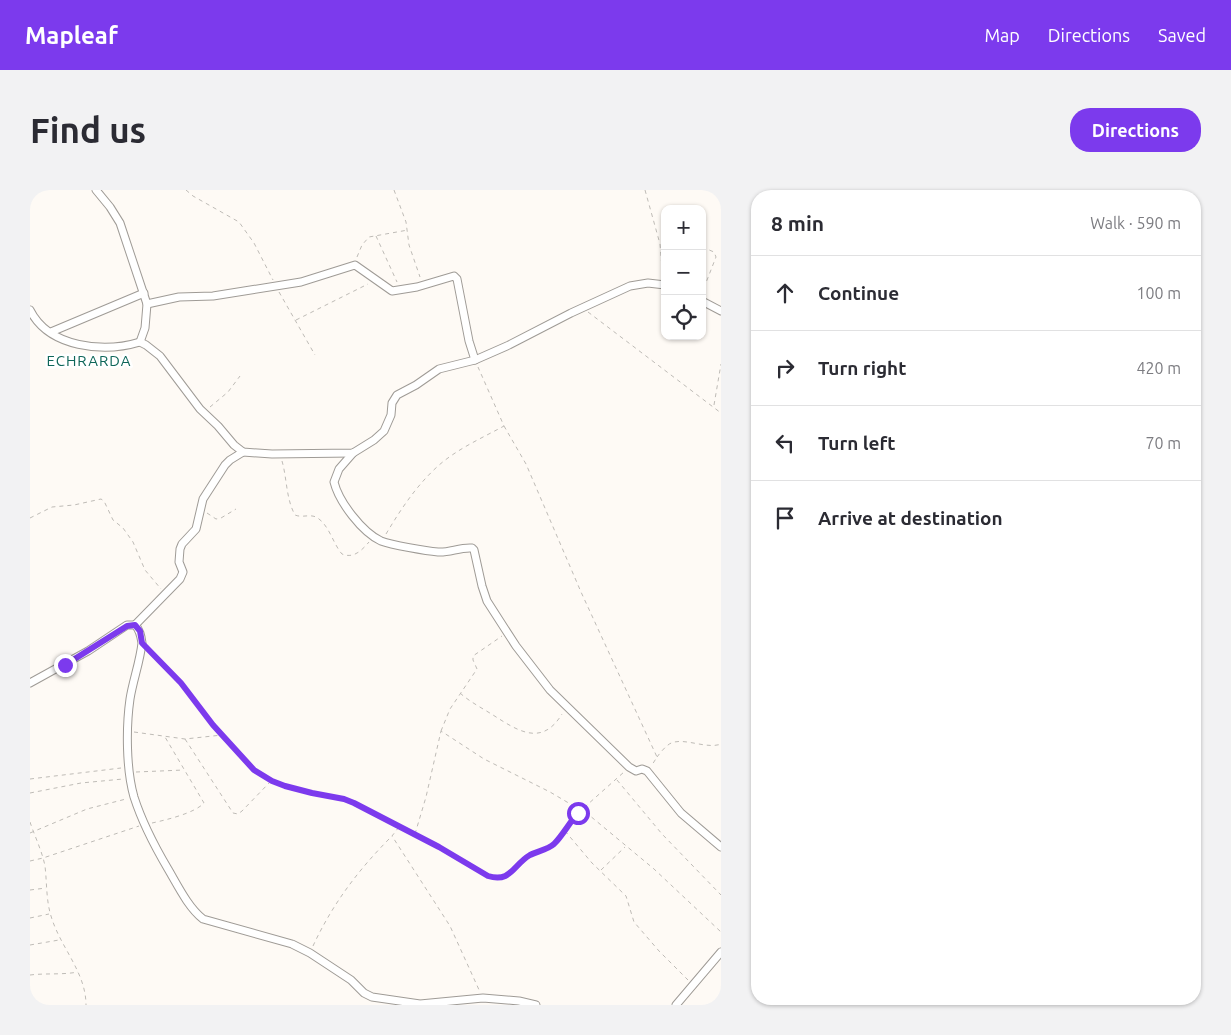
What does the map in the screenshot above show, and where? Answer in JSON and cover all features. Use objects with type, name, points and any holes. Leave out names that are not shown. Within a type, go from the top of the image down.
[{"type":"street","points":[[96,190],[120,223],[144,293],[147,304],[145,328],[140,342]]},
{"type":"street","points":[[147,304],[179,297],[213,296],[276,287],[301,282],[355,265],[392,291],[454,276],[457,277],[469,342],[475,360]]},
{"type":"street","points":[[661,285],[648,283],[630,286],[582,307],[475,360],[439,369],[397,395],[392,403],[391,415],[384,431],[374,440],[353,453],[338,469],[334,477],[335,486],[347,508],[356,520],[382,541],[439,552],[472,548],[487,602],[535,672],[567,707],[629,767],[636,772],[642,769],[647,771],[677,808],[721,847]]},
{"type":"street","points":[[51,332],[144,293]]},
{"type":"street","points":[[706,303],[721,310]]},
{"type":"street","points":[[30,310],[32,320],[66,340],[81,345],[107,348],[140,342],[146,345],[160,356],[191,399],[234,445],[244,452],[279,454],[353,453]]},
{"type":"street","points":[[30,683],[88,651],[127,626],[135,625],[167,594],[182,575],[179,562],[180,549],[182,544],[196,529],[207,491],[225,465],[244,452]]},
{"type":"street","points":[[135,625],[140,631],[142,643],[131,696],[128,731],[130,772],[134,797],[160,856],[198,915],[211,922],[285,941],[310,953],[372,997],[420,1004],[483,998],[519,1001],[536,1005]]},
{"type":"street","points":[[676,1005],[721,952]]},
{"type":"path","points":[[186,190],[193,196],[239,222],[254,243],[276,287],[315,355]]},
{"type":"path","points":[[394,190],[406,222],[409,245],[422,285]]},
{"type":"path","points":[[645,190],[661,250]]},
{"type":"path","points":[[355,265],[365,240],[376,235],[408,230]]},
{"type":"path","points":[[376,235],[400,290]]},
{"type":"path","points":[[706,249],[714,252],[716,257],[706,283]]},
{"type":"path","points":[[295,320],[376,280]]},
{"type":"path","points":[[582,307],[614,334],[721,413]]},
{"type":"path","points":[[475,360],[504,426],[526,464],[584,599],[657,757]]},
{"type":"path","points":[[714,406],[721,364]]},
{"type":"path","points":[[204,413],[228,392],[240,376]]},
{"type":"path","points":[[382,541],[414,491],[438,466],[452,455],[504,426]]},
{"type":"path","points":[[279,454],[295,515],[318,518],[331,535],[338,549],[342,554],[348,556],[353,556],[360,551],[374,536]]},
{"type":"path","points":[[30,518],[58,506],[104,500],[113,520],[123,528],[133,542],[145,570],[167,594]]},
{"type":"path","points":[[201,508],[216,519],[236,509]]},
{"type":"path","points":[[415,835],[441,732],[450,708],[477,669],[473,656],[507,633]]},
{"type":"path","points":[[142,643],[181,683],[222,735],[254,770],[272,781],[298,790],[344,799],[399,826],[488,876],[500,878],[510,874],[531,855],[552,846],[582,810],[629,767]]},
{"type":"path","points":[[460,693],[521,732],[529,734],[548,730],[567,707]]},
{"type":"path","points":[[128,731],[185,739],[222,735]]},
{"type":"path","points":[[441,732],[484,759],[582,810],[654,869],[721,932]]},
{"type":"path","points":[[185,739],[233,813],[238,814],[242,811],[272,781]]},
{"type":"path","points":[[647,771],[668,744],[688,742],[710,746],[721,744]]},
{"type":"path","points":[[30,779],[185,770]]},
{"type":"path","points":[[30,792],[130,772]]},
{"type":"path","points":[[616,780],[662,834],[721,895]]},
{"type":"path","points":[[30,832],[87,809],[134,797]]},
{"type":"path","points":[[30,822],[43,858],[50,914],[60,940],[78,972],[85,990],[86,1005]]},
{"type":"path","points":[[310,953],[321,930],[348,886],[399,826]]},
{"type":"path","points":[[564,830],[600,871],[626,896],[634,922],[659,951],[694,986]]},
{"type":"path","points":[[392,836],[450,926],[483,998]]},
{"type":"path","points":[[600,871],[626,846]]},
{"type":"path","points":[[30,890],[46,888]]},
{"type":"path","points":[[30,918],[50,914]]},
{"type":"path","points":[[30,945],[60,940]]},
{"type":"path","points":[[30,974],[68,974],[78,972]]},
{"type":"district","name":"ECHRARDA","points":[[89,360]]},
{"type":"route","points":[[65,665],[127,626],[135,625],[140,631],[142,643],[181,683],[213,725],[254,770],[272,781],[298,790],[344,799],[354,803],[494,878],[510,874],[524,859],[552,846],[578,813]]}]
